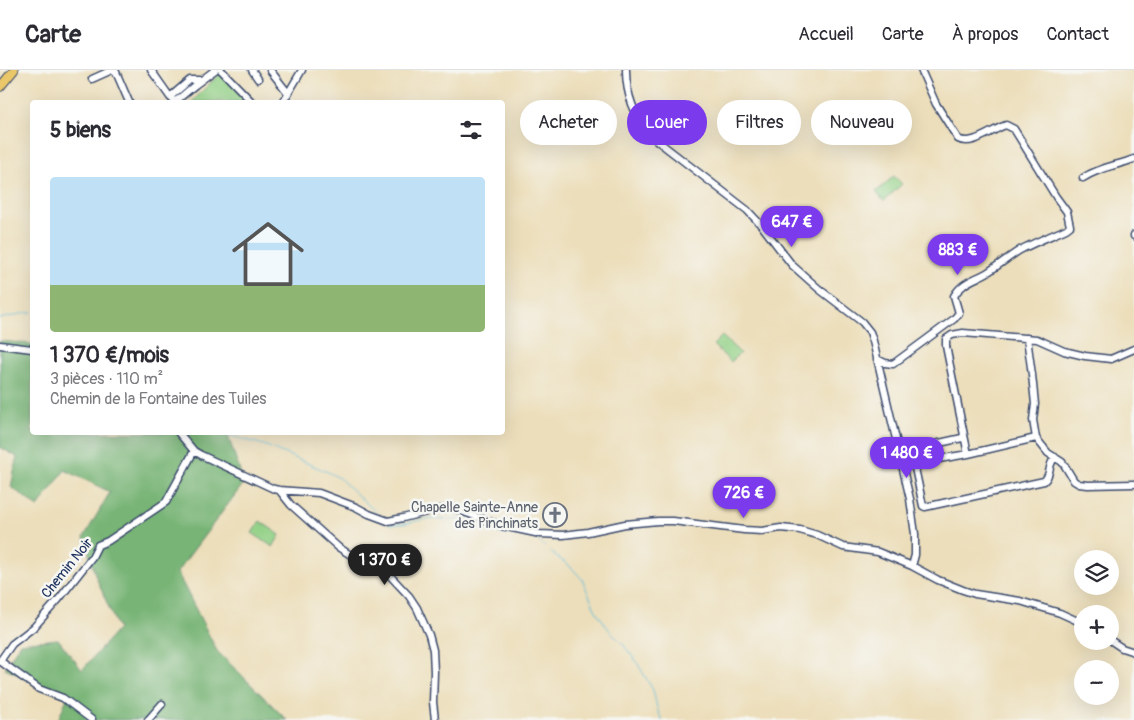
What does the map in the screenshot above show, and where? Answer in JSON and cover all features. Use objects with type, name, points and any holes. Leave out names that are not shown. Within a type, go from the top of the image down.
[{"type":"main road","points":[[0,87],[14,70]]},
{"type":"street","points":[[92,78],[113,70],[116,72],[128,100]]},
{"type":"street","points":[[151,70],[173,99],[190,80],[202,80],[216,70]]},
{"type":"street","points":[[221,70],[250,100]]},
{"type":"street","points":[[252,70],[258,79]]},
{"type":"street","points":[[270,70],[288,94]]},
{"type":"street","points":[[284,100],[302,70]]},
{"type":"street","points":[[626,70],[628,95],[642,125],[651,136],[747,210],[798,270],[819,289],[862,322],[870,332],[910,499],[915,534],[915,555],[912,566]]},
{"type":"street","points":[[878,359],[885,363],[893,364],[954,320],[959,314],[954,296],[965,284],[975,278],[979,278],[1020,250],[1070,226],[1067,212],[1014,129],[1006,125],[970,142],[958,140],[936,104],[921,70]]},
{"type":"street","points":[[1083,178],[1096,170],[1134,160]]},
{"type":"street","points":[[968,454],[946,346],[946,339],[952,335],[964,333],[1037,339],[1064,351],[1110,359],[1134,348]]},
{"type":"street","points":[[1027,338],[1035,404],[1036,438],[1048,453],[1062,462],[1074,481],[1079,484],[1134,484]]},
{"type":"street","points":[[0,345],[30,349]]},
{"type":"street","points":[[181,435],[194,451],[200,455],[249,478],[279,490],[319,493],[385,520],[452,508],[502,526],[540,534],[564,535],[625,524],[658,521],[744,530],[762,531],[781,528],[800,530],[817,535],[843,547],[878,552],[912,566],[938,580],[975,594],[1020,601],[1074,619]]},
{"type":"street","points":[[900,452],[962,438],[964,435]]},
{"type":"street","points":[[925,447],[928,461],[1036,438]]},
{"type":"street","points":[[911,449],[924,507],[1044,481],[1049,475],[1050,465],[1054,457]]},
{"type":"street","name":"Chemin Noir","points":[[0,661],[12,644],[34,627],[60,597],[92,557],[98,545],[108,541],[166,502],[194,451]]},
{"type":"street","points":[[279,490],[291,505],[338,547],[357,559],[380,565],[409,596],[417,608],[429,635],[433,650],[435,720]]},
{"type":"street","points":[[1119,646],[1134,652]]},
{"type":"street","points":[[0,661],[39,689],[63,698],[92,720]]},
{"type":"street","points":[[148,720],[162,704]]},
{"type":"green space","points":[[220,73],[247,100],[194,100]]},
{"type":"green space","points":[[894,176],[902,184],[884,201],[876,192]]},
{"type":"green space","points":[[722,336],[740,353],[731,362],[713,345]]},
{"type":"green space","points":[[0,341],[30,344],[30,435],[228,435],[244,483],[177,572],[217,651],[287,720],[58,720],[67,698],[5,668],[20,643],[58,639],[82,670],[118,629],[96,577],[84,537],[110,492],[65,470],[38,507],[11,487],[17,457],[0,447]]},
{"type":"green space","points":[[260,521],[280,535],[273,547],[252,533]]},
{"type":"waterway","points":[[0,319],[30,312]]},
{"type":"waterway","points":[[228,435],[264,445],[328,472],[339,478],[377,513]]},
{"type":"waterway","points":[[389,524],[402,524],[426,519],[461,520],[482,529],[503,534],[523,534],[536,539],[571,567],[582,579],[596,611],[610,631],[636,661],[653,690],[662,720]]},
{"type":"place","name":"Chapelle Sainte-Anne des Pinchinats","points":[[555,515]]}]
